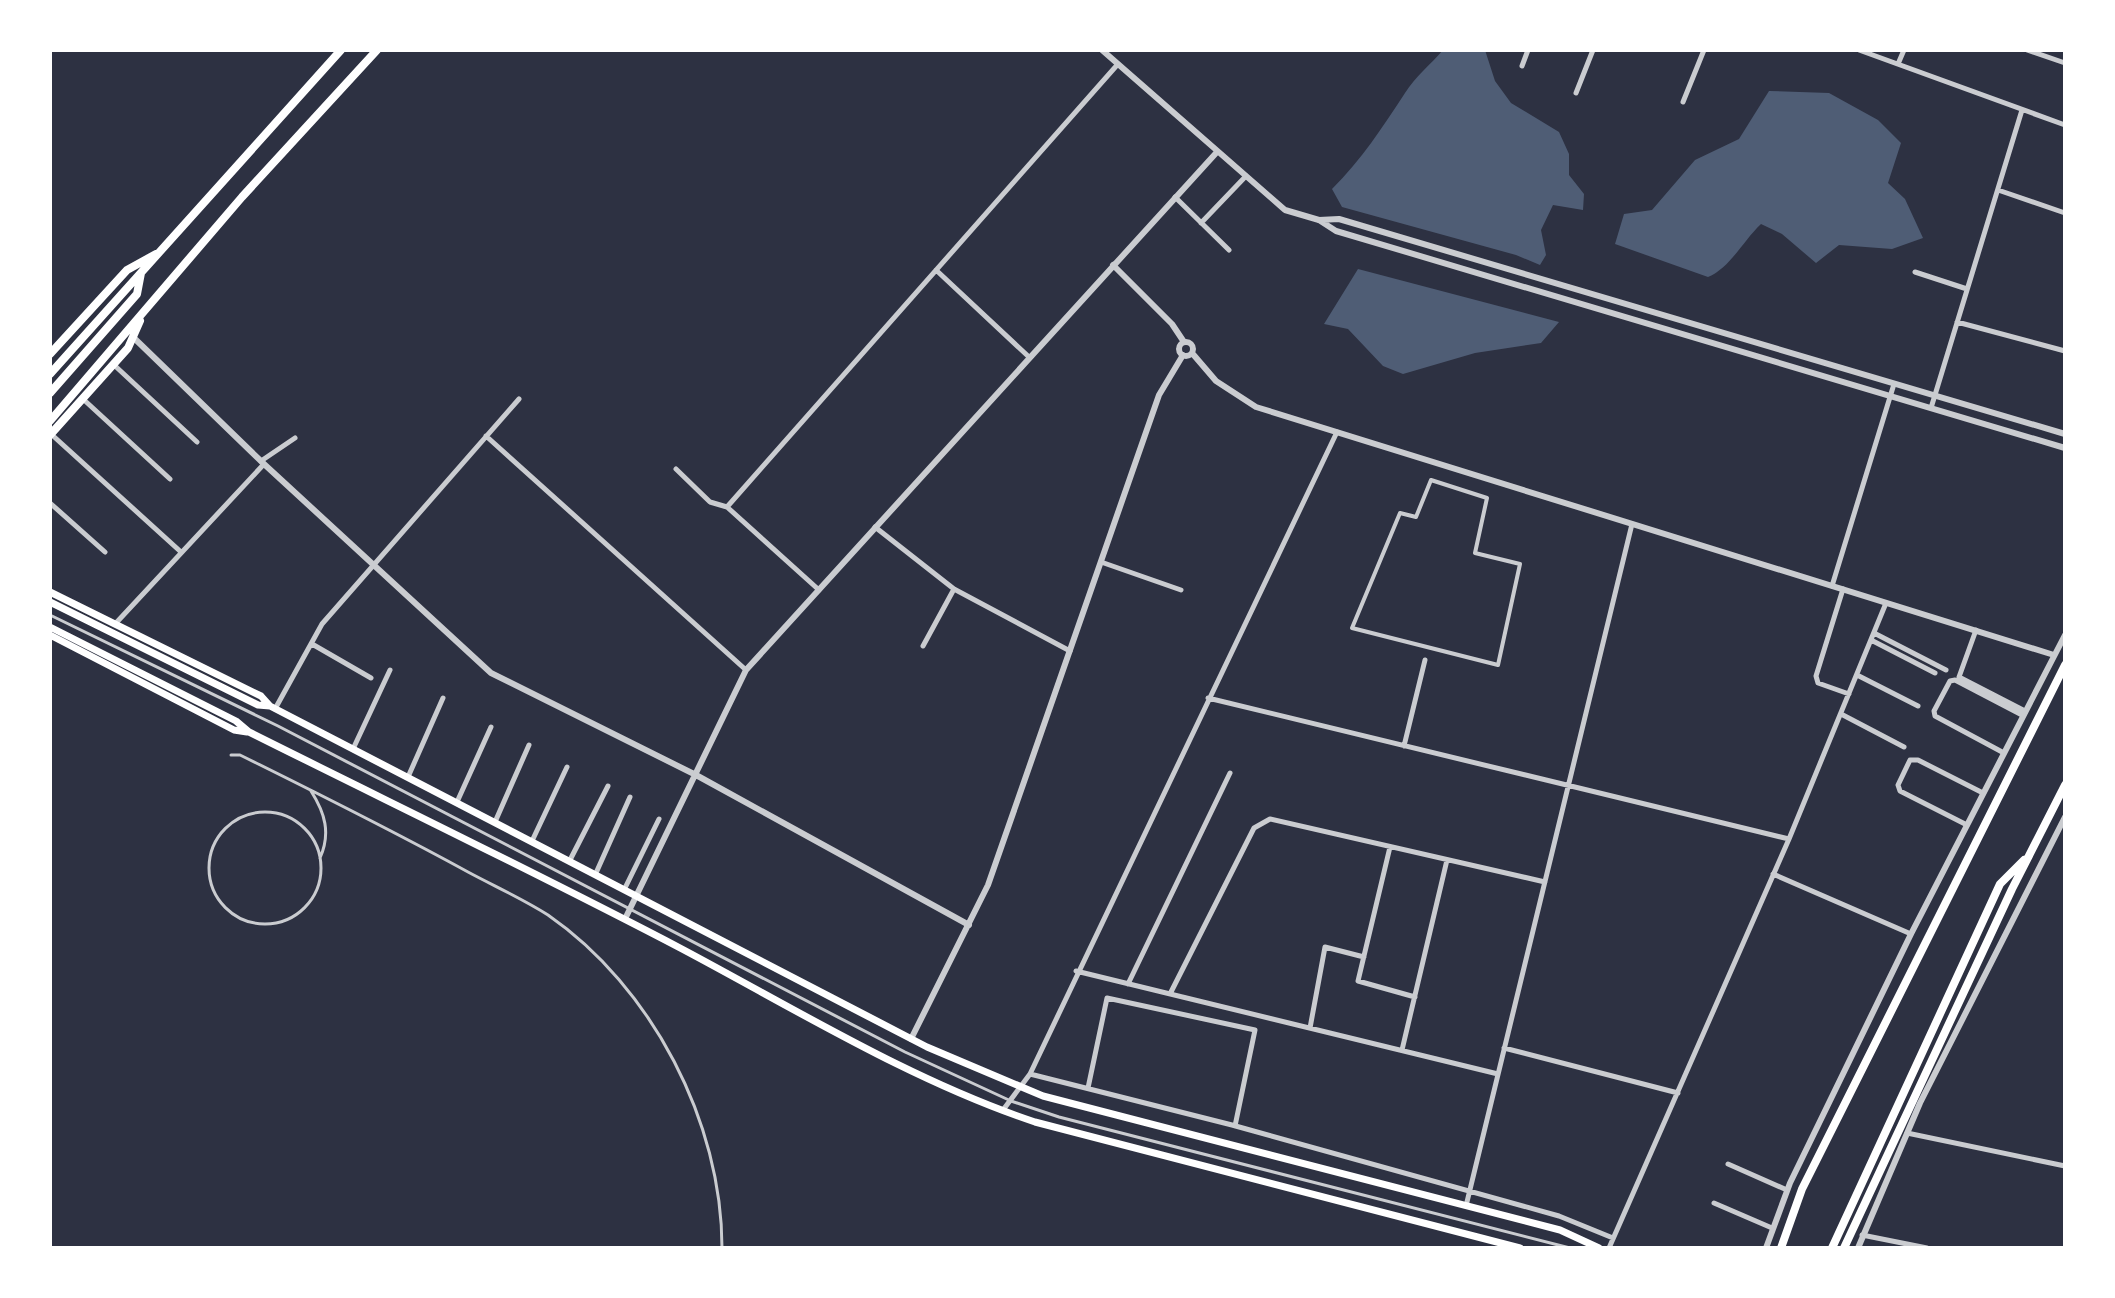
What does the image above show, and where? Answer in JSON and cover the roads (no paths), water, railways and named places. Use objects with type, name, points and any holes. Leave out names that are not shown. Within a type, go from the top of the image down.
[{"type":"main road","points":[[50,374],[341,50]]},
{"type":"main road","points":[[50,421],[242,197],[377,50]]},
{"type":"main road","points":[[50,354],[127,270],[160,252]]},
{"type":"main road","points":[[50,393],[137,294],[142,273]]},
{"type":"main road","points":[[50,434],[134,338],[144,312]]},
{"type":"main road","points":[[50,592],[261,696],[273,708]]},
{"type":"main road","points":[[50,602],[258,705],[273,708],[637,894],[911,1039],[1021,1089],[1560,1230],[1599,1248]]},
{"type":"main road","points":[[50,627],[236,721],[249,732],[625,919],[907,1067],[1003,1111],[1520,1248]]},
{"type":"main road","points":[[50,635],[234,730],[249,732]]},
{"type":"main road","points":[[1781,1248],[1802,1189],[2065,665]]},
{"type":"main road","points":[[1844,1248],[2065,785]]},
{"type":"main road","points":[[1832,1248],[2000,884],[2030,854]]},
{"type":"main road","points":[[1850,1232],[1862,1235]]},
{"type":"street","points":[[1102,50],[1285,210],[1319,220],[1336,231],[2065,448]]},
{"type":"street","points":[[1522,66],[1528,50]]},
{"type":"street","points":[[1576,93],[1593,50]]},
{"type":"street","points":[[1683,102],[1704,50]]},
{"type":"street","points":[[1859,50],[2065,125]]},
{"type":"street","points":[[1898,64],[1904,50]]},
{"type":"street","points":[[2027,50],[2065,63]]},
{"type":"street","points":[[727,507],[1118,64]]},
{"type":"street","points":[[1931,408],[2022,110]]},
{"type":"street","points":[[625,919],[746,670],[1217,152]]},
{"type":"street","points":[[1201,223],[1246,176]]},
{"type":"street","points":[[1998,190],[2065,213]]},
{"type":"street","points":[[1175,197],[1229,250]]},
{"type":"street","points":[[1319,220],[1339,219],[2065,434]]},
{"type":"street","points":[[1113,265],[1172,324],[1184,342],[1192,345],[1192,353],[1216,381],[1256,407],[2054,655]]},
{"type":"street","points":[[936,270],[1029,357]]},
{"type":"street","points":[[1915,272],[1967,289]]},
{"type":"street","points":[[1957,322],[2065,351]]},
{"type":"street","points":[[134,338],[263,463],[491,673],[696,775],[969,925]]},
{"type":"street","points":[[1183,355],[1180,347],[1184,342]]},
{"type":"street","points":[[911,1039],[988,885],[1159,395],[1183,355],[1192,353]]},
{"type":"street","points":[[113,364],[197,442]]},
{"type":"street","points":[[1832,586],[1894,384]]},
{"type":"street","points":[[83,398],[170,479]]},
{"type":"street","points":[[273,708],[322,624],[519,399]]},
{"type":"street","points":[[1003,1111],[1030,1074],[1076,971],[1337,432]]},
{"type":"street","points":[[50,434],[181,552]]},
{"type":"street","points":[[486,436],[746,670]]},
{"type":"street","points":[[116,623],[263,463],[295,438]]},
{"type":"street","points":[[676,469],[710,502],[727,507],[819,590]]},
{"type":"street","points":[[1431,480],[1487,498],[1475,553],[1520,564],[1498,665],[1352,628],[1400,513],[1416,517],[1431,480]]},
{"type":"street","points":[[50,503],[105,552]]},
{"type":"street","points":[[1466,1206],[1632,524]]},
{"type":"street","points":[[875,527],[954,589],[1070,651]]},
{"type":"street","points":[[1101,562],[1181,590]]},
{"type":"street","points":[[923,646],[954,589]]},
{"type":"street","points":[[1843,589],[1816,676],[1818,683],[1849,694]]},
{"type":"street","points":[[1609,1248],[1789,839],[1886,603]]},
{"type":"street","points":[[1976,630],[1959,677],[2024,713]]},
{"type":"street","points":[[1766,1248],[1787,1190],[1911,934],[2065,635]]},
{"type":"street","points":[[1872,637],[1946,670]]},
{"type":"street","points":[[1872,637],[1935,673]]},
{"type":"street","points":[[312,644],[371,678]]},
{"type":"street","points":[[1404,746],[1425,660]]},
{"type":"street","points":[[353,749],[390,670]]},
{"type":"street","points":[[1857,675],[1918,706]]},
{"type":"street","points":[[2004,753],[1935,716],[1934,711],[1950,681],[1955,680],[2024,713]]},
{"type":"street","points":[[408,777],[443,698]]},
{"type":"street","points":[[1208,698],[1789,839]]},
{"type":"street","points":[[1841,714],[1904,747]]},
{"type":"street","points":[[457,802],[491,727]]},
{"type":"street","points":[[495,822],[529,745]]},
{"type":"street","points":[[1967,825],[1900,791],[1898,785],[1904,772],[1915,759],[1983,793]]},
{"type":"street","points":[[532,841],[567,767]]},
{"type":"street","points":[[1128,984],[1230,773]]},
{"type":"street","points":[[570,860],[608,786]]},
{"type":"street","points":[[596,873],[630,797]]},
{"type":"street","points":[[1858,1248],[1907,1133],[2065,817]]},
{"type":"street","points":[[625,888],[659,819]]},
{"type":"street","points":[[1170,994],[1254,828],[1262,821],[1270,819],[1545,882]]},
{"type":"street","points":[[1390,847],[1358,981],[1415,997]]},
{"type":"street","points":[[1402,1050],[1447,860]]},
{"type":"street","points":[[1773,874],[1911,934]]},
{"type":"street","points":[[1310,1028],[1325,947],[1364,957]]},
{"type":"street","points":[[1076,971],[1498,1074]]},
{"type":"street","points":[[1088,1088],[1107,998],[1255,1030],[1235,1126]]},
{"type":"street","points":[[1504,1048],[1678,1093]]},
{"type":"street","points":[[1030,1074],[1235,1126],[1559,1216],[1613,1238]]},
{"type":"street","points":[[1907,1133],[2065,1166]]},
{"type":"street","points":[[1728,1164],[1787,1190]]},
{"type":"street","points":[[1714,1203],[1772,1228]]},
{"type":"street","points":[[1862,1235],[1927,1248]]},
{"type":"lane","points":[[50,615],[278,726],[905,1052],[1011,1101],[1059,1117],[1570,1248]]},
{"type":"lane","points":[[231,755],[240,755],[310,790],[549,916],[614,975],[671,1050],[702,1128],[722,1221],[722,1248]]},
{"type":"lane","points":[[310,790],[326,823],[327,842],[320,858],[320,877],[315,894],[296,914],[271,924],[245,920],[222,905],[213,890],[208,872],[210,853],[218,836],[231,822],[248,814],[267,811],[286,815],[302,825],[314,840],[320,858]]},
{"type":"water","points":[[1443,50],[1485,50],[1495,81],[1511,103],[1559,132],[1569,154],[1569,175],[1584,194],[1583,210],[1553,205],[1541,230],[1546,255],[1540,265],[1516,255],[1342,207],[1332,189],[1362,155],[1413,82]]},
{"type":"water","points":[[1769,91],[1829,93],[1878,120],[1901,143],[1888,183],[1905,199],[1923,238],[1892,249],[1839,245],[1816,263],[1782,234],[1761,224],[1730,261],[1708,277],[1615,244],[1624,214],[1652,210],[1695,160],[1739,139]]},
{"type":"water","points":[[1358,269],[1559,322],[1541,343],[1475,353],[1403,374],[1383,366],[1348,329],[1324,324]]}]
